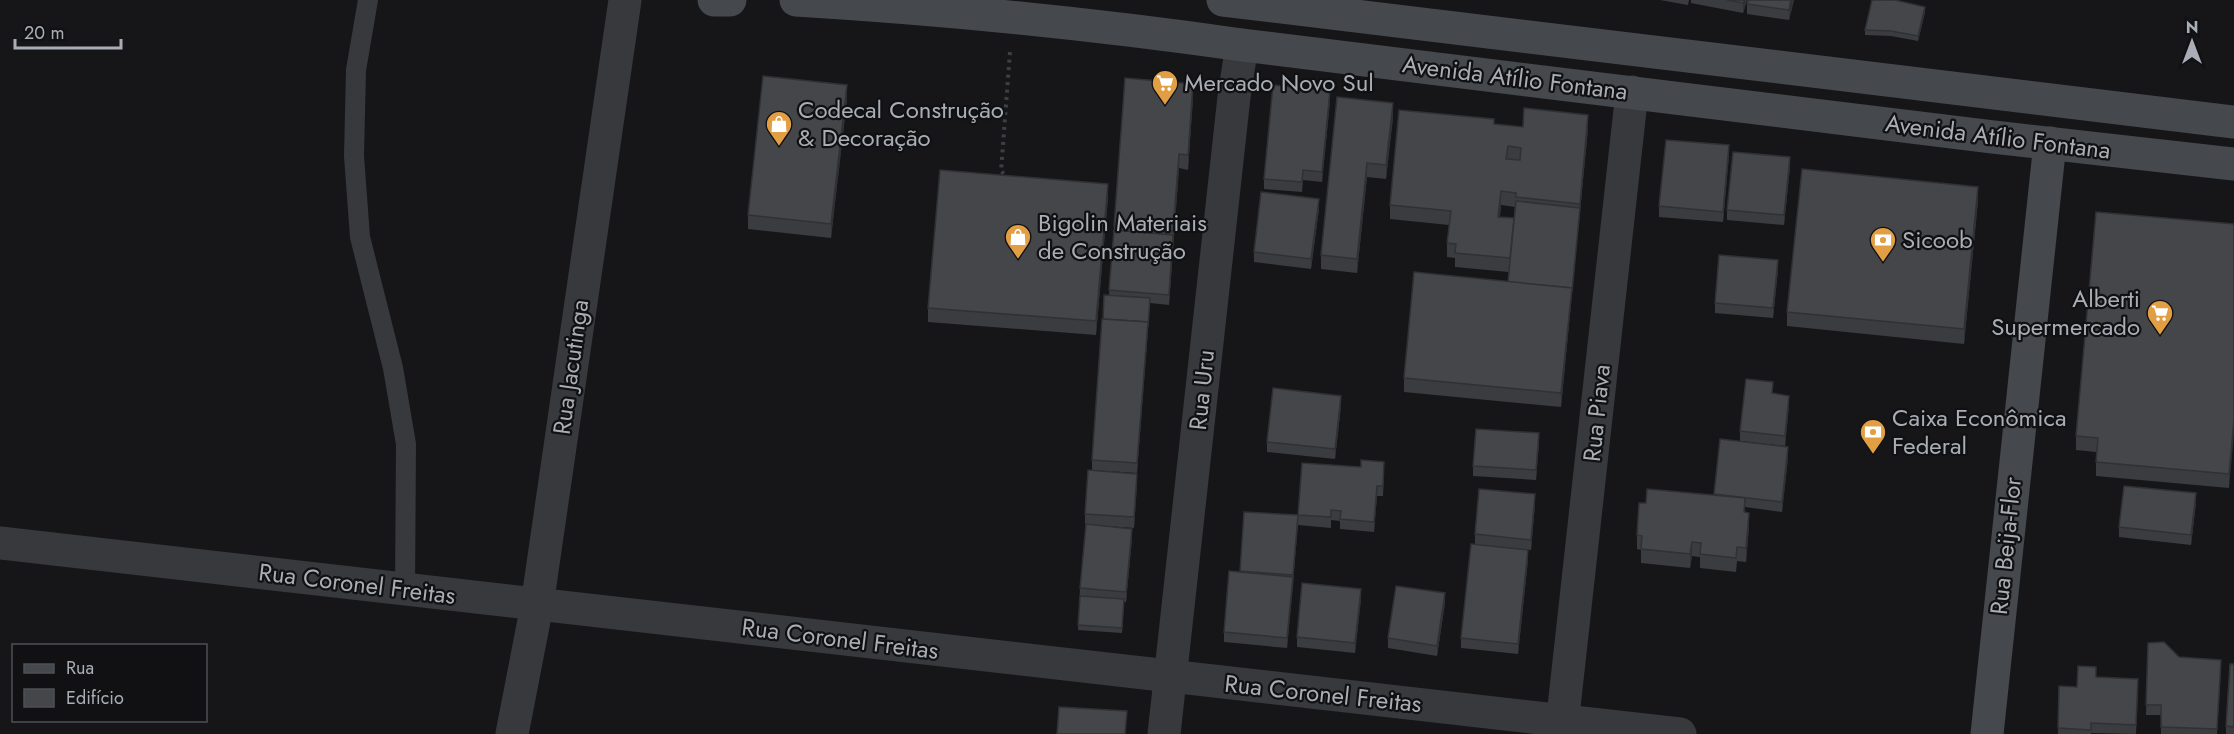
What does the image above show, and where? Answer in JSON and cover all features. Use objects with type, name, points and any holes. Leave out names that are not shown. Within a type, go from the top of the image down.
[{"type":"main road","points":[[714,0],[730,0]]},
{"type":"main road","name":"Avenida Atílio Fontana","points":[[796,0],[953,11],[1134,30],[1242,45],[2234,164]]},
{"type":"main road","name":"Avenida Atílio Fontana","points":[[1223,0],[2234,122]]},
{"type":"main road","name":"Rua Beija-Flor","points":[[1987,734],[2050,143]]},
{"type":"street","name":"Rua Jacutinga","points":[[512,734],[537,604],[625,0]]},
{"type":"street","name":"Rua Uru","points":[[1164,734],[1231,120],[1242,45]]},
{"type":"street","name":"Rua Piava","points":[[1562,727],[1632,92]]},
{"type":"street","name":"Rua Coronel Freitas","points":[[0,543],[1171,677],[1562,727],[1680,734]]},
{"type":"lane","points":[[368,0],[356,70],[354,156],[360,237],[393,368],[406,444],[405,589]]},
{"type":"path","points":[[1013,18],[1001,171],[1014,184]]},
{"type":"building","points":[[1727,0],[1744,0],[1743,3]]},
{"type":"building","points":[[1748,0],[1791,0],[1789,10],[1747,4]]},
{"type":"building","points":[[1872,0],[1895,0],[1925,7],[1918,36],[1891,31],[1865,30]]},
{"type":"building","points":[[763,76],[847,85],[831,224],[748,215]]},
{"type":"building","points":[[1125,78],[1193,84],[1188,155],[1179,154],[1173,231],[1114,226]]},
{"type":"building","points":[[1273,85],[1330,91],[1322,172],[1303,170],[1302,182],[1264,179]]},
{"type":"building","points":[[1337,97],[1393,103],[1386,165],[1367,163],[1357,259],[1321,255]]},
{"type":"building","points":[[1524,108],[1588,115],[1580,204],[1516,197],[1516,193],[1501,191],[1498,217],[1514,218],[1510,258],[1455,253],[1456,244],[1447,243],[1451,211],[1390,205],[1399,110],[1494,119],[1494,124],[1523,127]],"holes":[[[1508,146],[1521,148],[1520,160],[1506,159]]]},
{"type":"building","points":[[1666,140],[1729,145],[1723,212],[1659,206]]},
{"type":"building","points":[[1733,152],[1790,157],[1784,215],[1727,210]]},
{"type":"building","name":"Sicoob","points":[[1802,169],[1978,187],[1964,329],[1787,312]]},
{"type":"building","name":"Bigolin Materiais de Construção","points":[[940,170],[1108,184],[1096,321],[928,308]]},
{"type":"building","points":[[1261,192],[1319,199],[1311,259],[1254,252]]},
{"type":"building","points":[[1516,201],[1580,208],[1572,292],[1572,288],[1508,282]]},
{"type":"building","name":"Alberti Supermercado","points":[[2096,212],[2234,224],[2234,420],[2229,474],[2096,462],[2098,438],[2076,436]]},
{"type":"building","points":[[1114,230],[1173,235],[1169,295],[1109,290]]},
{"type":"building","points":[[1719,255],[1778,260],[1773,308],[1715,303]]},
{"type":"building","points":[[1414,272],[1572,288],[1561,393],[1404,378]]},
{"type":"building","points":[[1104,295],[1150,298],[1148,327],[1148,322],[1103,319]]},
{"type":"building","points":[[1102,319],[1148,322],[1137,463],[1092,460]]},
{"type":"building","points":[[1746,379],[1773,382],[1772,393],[1789,396],[1785,436],[1740,431]]},
{"type":"building","points":[[1273,388],[1341,396],[1335,449],[1267,442]]},
{"type":"building","points":[[1476,429],[1539,433],[1536,470],[1473,466]]},
{"type":"building","points":[[1720,439],[1788,447],[1782,502],[1714,494]]},
{"type":"building","points":[[1361,460],[1384,462],[1383,486],[1377,486],[1374,522],[1340,519],[1341,511],[1331,510],[1331,517],[1298,515],[1302,463],[1361,467]]},
{"type":"building","points":[[1088,470],[1137,474],[1134,517],[1085,514]]},
{"type":"building","points":[[2124,486],[2196,493],[2191,535],[2119,527]]},
{"type":"building","points":[[1479,489],[1535,494],[1531,540],[1475,534]]},
{"type":"building","points":[[1647,489],[1745,498],[1744,512],[1749,513],[1746,548],[1737,547],[1736,558],[1700,554],[1701,543],[1692,542],[1690,554],[1641,549],[1642,536],[1637,535],[1639,503],[1646,503]]},
{"type":"building","points":[[1244,512],[1298,515],[1293,575],[1240,571]]},
{"type":"building","points":[[1086,524],[1132,529],[1126,592],[1080,588]]},
{"type":"building","points":[[1471,544],[1528,550],[1518,644],[1461,638]]},
{"type":"building","points":[[1229,571],[1293,577],[1287,638],[1224,632]]},
{"type":"building","points":[[1302,583],[1361,589],[1355,643],[1297,637]]},
{"type":"building","points":[[1396,586],[1445,593],[1437,646],[1388,638]]},
{"type":"building","points":[[1080,596],[1124,599],[1122,628],[1078,625]]},
{"type":"building","points":[[2164,642],[2179,657],[2221,660],[2217,729],[2161,727],[2161,705],[2146,705],[2148,643]]},
{"type":"building","points":[[2230,664],[2234,664],[2234,727],[2226,726]]},
{"type":"building","points":[[2078,666],[2096,667],[2096,677],[2138,679],[2136,725],[2091,723],[2091,730],[2058,728],[2059,686],[2077,687]]},
{"type":"building","points":[[1059,707],[1127,711],[1125,734],[1057,734]]},
{"type":"place","name":"Mercado Novo Sul","points":[[1165,106]]},
{"type":"place","name":"Codecal Construção & Decoração","points":[[779,147]]},
{"type":"place","name":"Bigolin Materiais de Construção","points":[[1018,260]]},
{"type":"place","name":"Sicoob","points":[[1883,263]]},
{"type":"place","name":"Alberti Supermercado","points":[[2160,336]]},
{"type":"place","name":"Caixa Econômica Federal","points":[[1873,455]]}]
